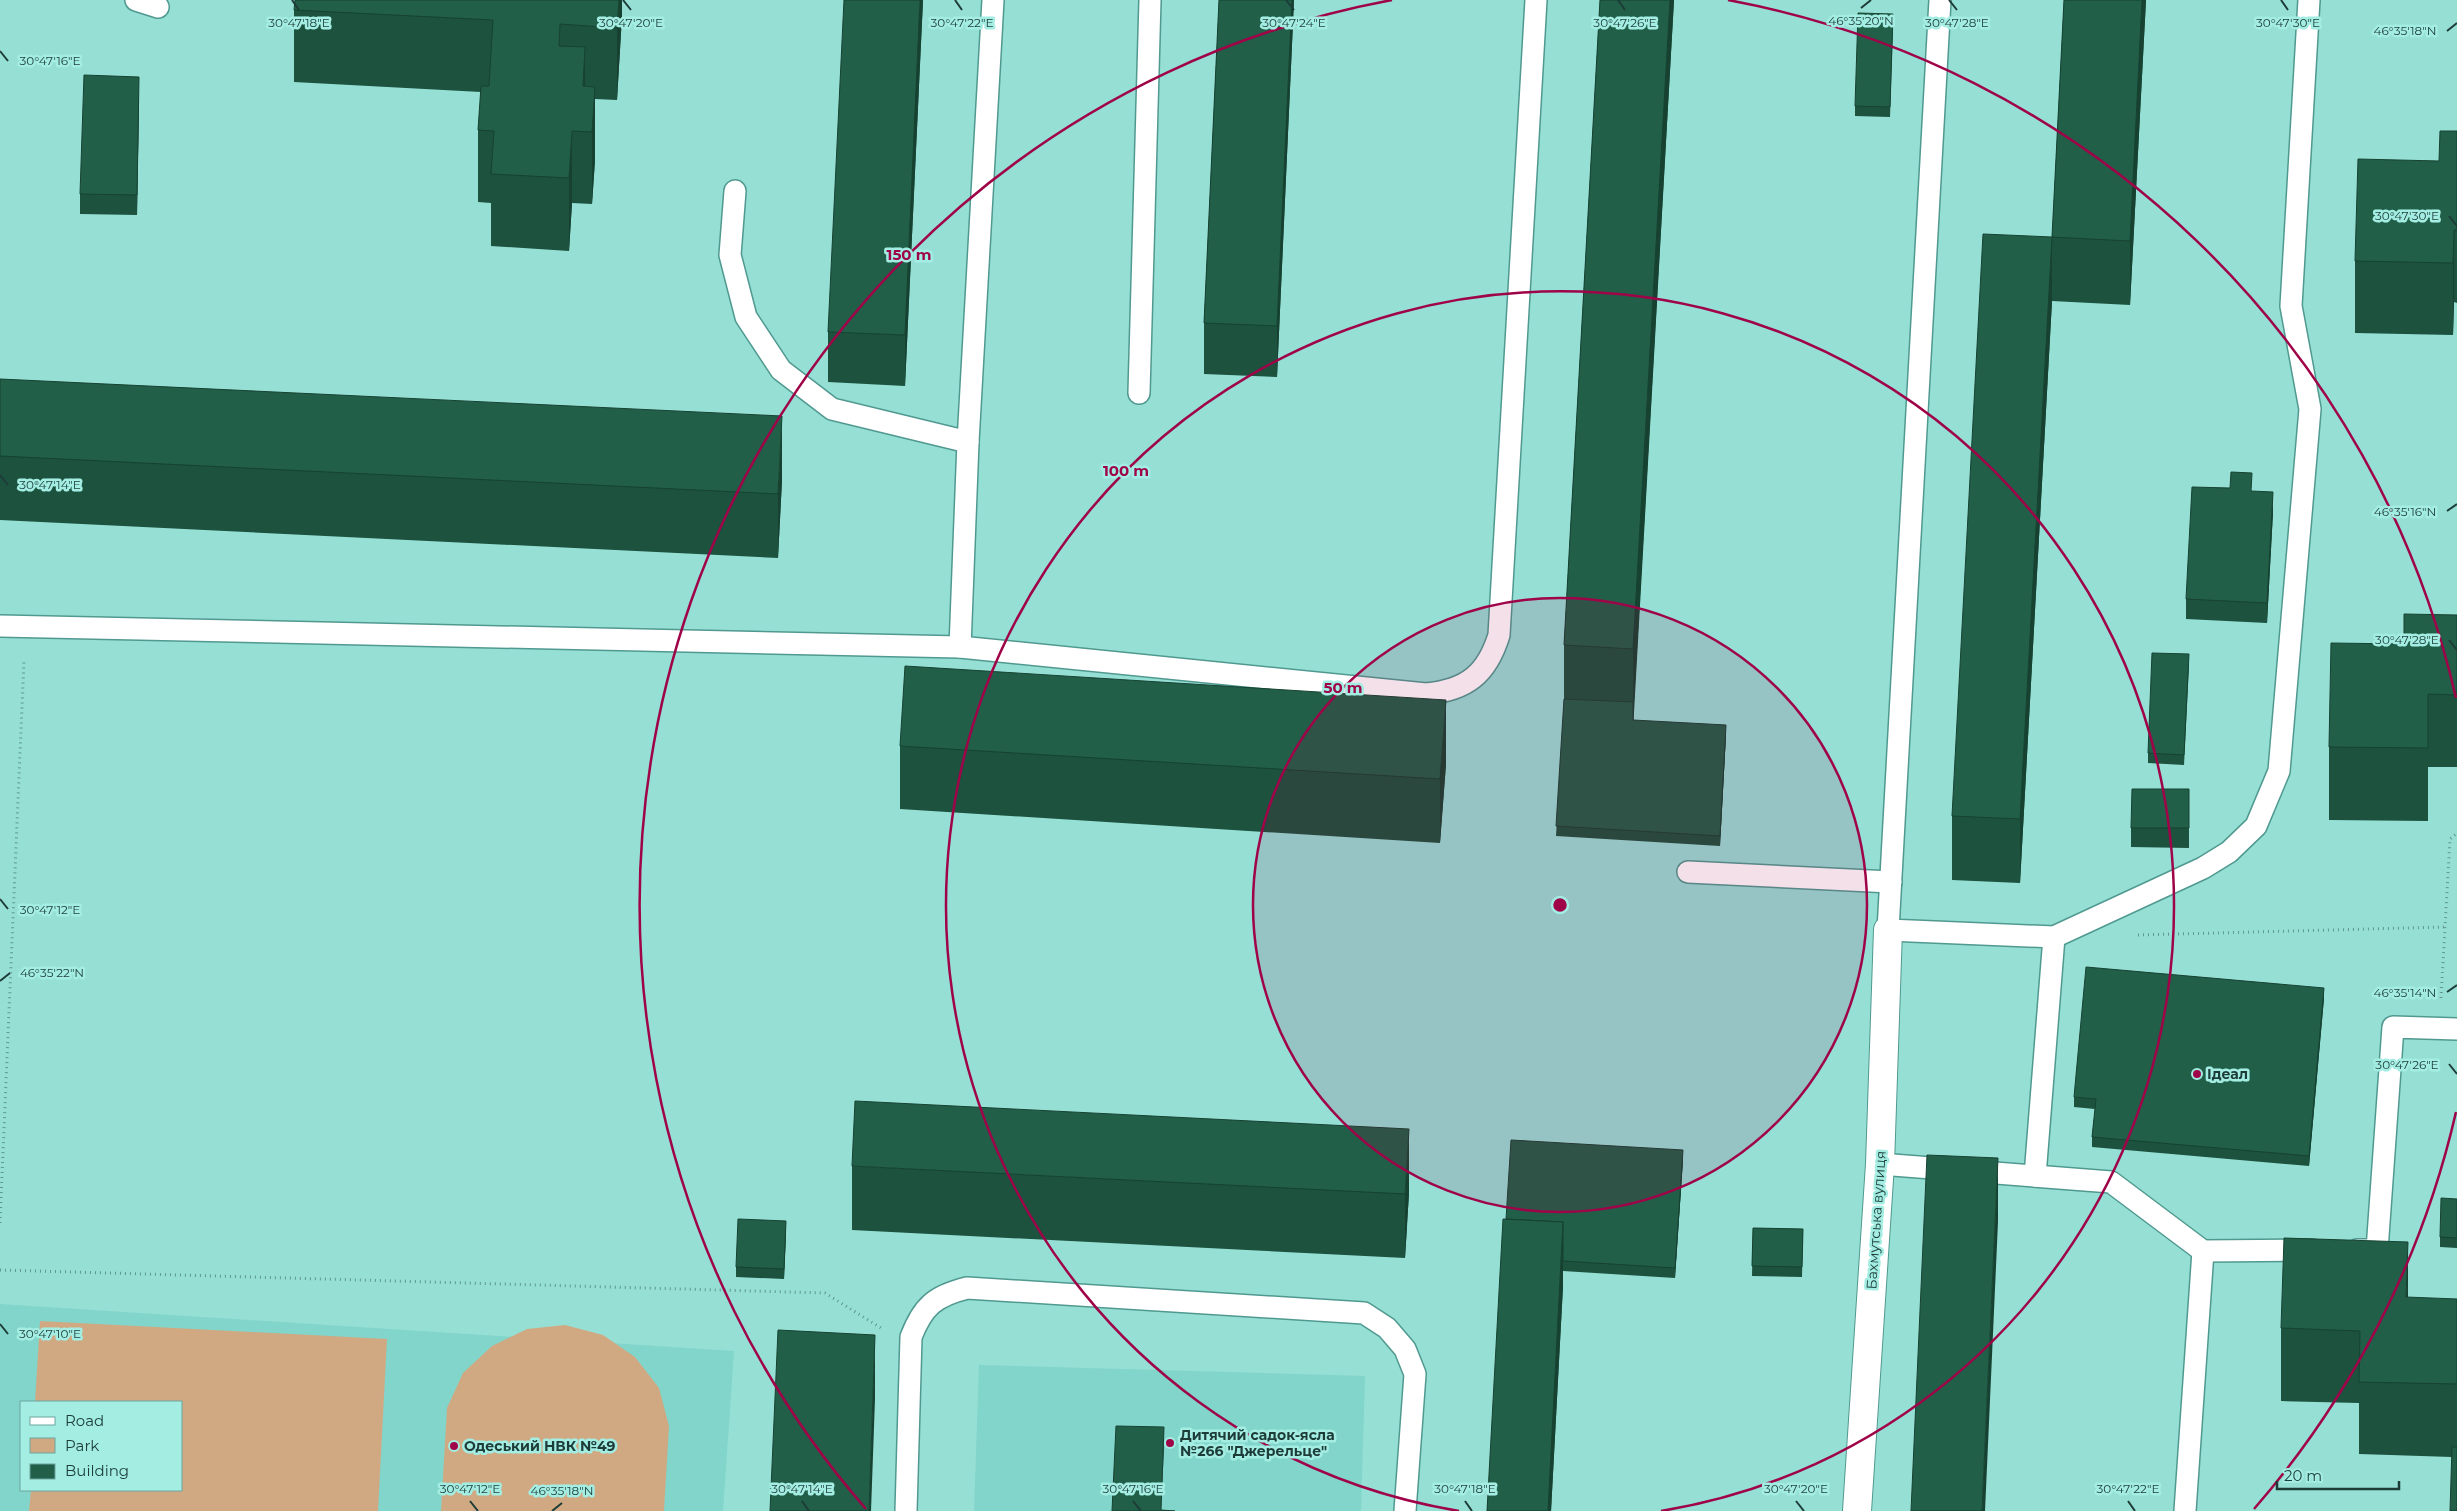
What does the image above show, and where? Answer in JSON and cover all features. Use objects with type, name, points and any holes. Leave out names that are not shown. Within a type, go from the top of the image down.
[{"type":"street","name":"Бахмутська вулиця","points":[[1857,1511],[1880,1164],[1888,930]]},
{"type":"lane","points":[[136,0],[158,7]]},
{"type":"lane","points":[[960,647],[968,442],[993,0]]},
{"type":"lane","points":[[1139,392],[1150,0]]},
{"type":"lane","points":[[0,626],[960,647],[1426,694],[1446,692],[1459,687],[1481,671],[1493,654],[1499,635],[1536,0]]},
{"type":"lane","points":[[1940,0],[1888,930],[2054,937],[2203,868],[2228,852],[2256,826],[2279,771],[2310,409],[2291,306],[2309,0]]},
{"type":"lane","points":[[735,191],[730,255],[732,264],[746,317],[781,370],[832,409],[968,442]]},
{"type":"lane","points":[[1688,872],[1891,882]]},
{"type":"lane","points":[[2035,1176],[2054,937]]},
{"type":"lane","points":[[1880,1164],[2111,1182],[2203,1251],[2377,1250],[2393,1027],[2448,1028]]},
{"type":"lane","points":[[2184,1511],[2203,1251]]},
{"type":"lane","points":[[906,1511],[911,1337],[918,1319],[931,1303],[948,1292],[967,1288],[1364,1313],[1388,1328],[1405,1349],[1415,1374],[1405,1511]]},
{"type":"path","points":[[0,1223],[25,627]]},
{"type":"path","points":[[2448,1028],[2445,927],[2450,839],[2457,833]]},
{"type":"path","points":[[2132,935],[2445,927]]},
{"type":"path","points":[[0,1270],[825,1293],[877,1327],[911,1337]]},
{"type":"shaded area","name":"Одеський НВК №49","points":[[0,1304],[734,1351],[723,1511],[0,1511]]},
{"type":"shaded area","name":"Дитячий садок-ясла №266 \"Джерельце\"","points":[[979,1365],[1365,1376],[1361,1511],[974,1511]]},
{"type":"green space","points":[[40,1321],[387,1339],[378,1511],[29,1511],[31,1491],[182,1491],[182,1401],[35,1401]]},
{"type":"green space","points":[[565,1325],[603,1335],[635,1357],[659,1388],[669,1426],[664,1511],[441,1511],[447,1408],[463,1373],[492,1346],[527,1329]]},
{"type":"building","points":[[295,0],[619,0],[617,28],[560,24],[559,46],[585,47],[583,86],[595,87],[592,132],[572,131],[569,178],[491,174],[494,131],[478,130],[481,86],[489,86],[493,20],[294,10]]},
{"type":"building","points":[[844,0],[920,0],[905,335],[828,332]]},
{"type":"building","points":[[1219,0],[1292,0],[1277,326],[1204,323]]},
{"type":"building","points":[[1600,0],[1670,0],[1633,649],[1564,645]]},
{"type":"building","points":[[2064,0],[2142,0],[2130,241],[2052,237]]},
{"type":"building","points":[[1858,13],[1893,14],[1890,107],[1855,106]]},
{"type":"building","points":[[84,75],[139,77],[137,195],[80,194]]},
{"type":"building","points":[[2440,131],[2457,131],[2457,230],[2454,230],[2453,263],[2355,261],[2358,159],[2439,161]]},
{"type":"building","points":[[1983,234],[2052,237],[2020,819],[1952,816]]},
{"type":"building","points":[[0,379],[782,416],[778,494],[0,456]]},
{"type":"building","points":[[2231,472],[2252,473],[2251,491],[2273,492],[2267,603],[2186,599],[2192,487],[2230,488]]},
{"type":"building","points":[[2404,614],[2457,615],[2457,695],[2428,694],[2428,748],[2329,747],[2331,643],[2404,644]]},
{"type":"building","points":[[2152,653],[2189,654],[2184,755],[2148,753]]},
{"type":"building","points":[[905,666],[1446,700],[1440,779],[900,746]]},
{"type":"building","points":[[1564,699],[1633,702],[1633,720],[1726,725],[1720,836],[1556,826]]},
{"type":"building","points":[[2132,789],[2189,789],[2189,828],[2131,828]]},
{"type":"building","name":"Ідеал","points":[[2086,967],[2324,988],[2309,1156],[2092,1137],[2096,1099],[2074,1097]]},
{"type":"building","points":[[855,1101],[1409,1129],[1405,1194],[852,1166]]},
{"type":"building","points":[[1511,1140],[1683,1150],[1675,1268],[1563,1261],[1563,1222],[1506,1219]]},
{"type":"building","points":[[1927,1155],[1998,1158],[1982,1511],[1911,1511]]},
{"type":"building","points":[[2441,1198],[2457,1199],[2457,1238],[2440,1237]]},
{"type":"building","points":[[738,1219],[786,1221],[784,1269],[736,1267]]},
{"type":"building","points":[[1503,1219],[1563,1222],[1548,1511],[1487,1511]]},
{"type":"building","points":[[1753,1228],[1803,1229],[1802,1267],[1752,1266]]},
{"type":"building","points":[[2284,1238],[2408,1242],[2406,1297],[2457,1299],[2457,1384],[2359,1382],[2360,1331],[2281,1328]]},
{"type":"building","points":[[778,1330],[875,1335],[869,1511],[770,1511]]},
{"type":"building","points":[[1116,1426],[1164,1427],[1161,1510],[1175,1511],[1112,1511]]},
{"type":"building","points":[[2452,1447],[2457,1447],[2457,1511],[2450,1511]]},
{"type":"place","name":"Ідеал","points":[[2197,1074]]},
{"type":"place","name":"Дитячий садок-ясла №266 \"Джерельце\"","points":[[1170,1443]]},
{"type":"place","name":"Одеський НВК №49","points":[[454,1446]]}]
